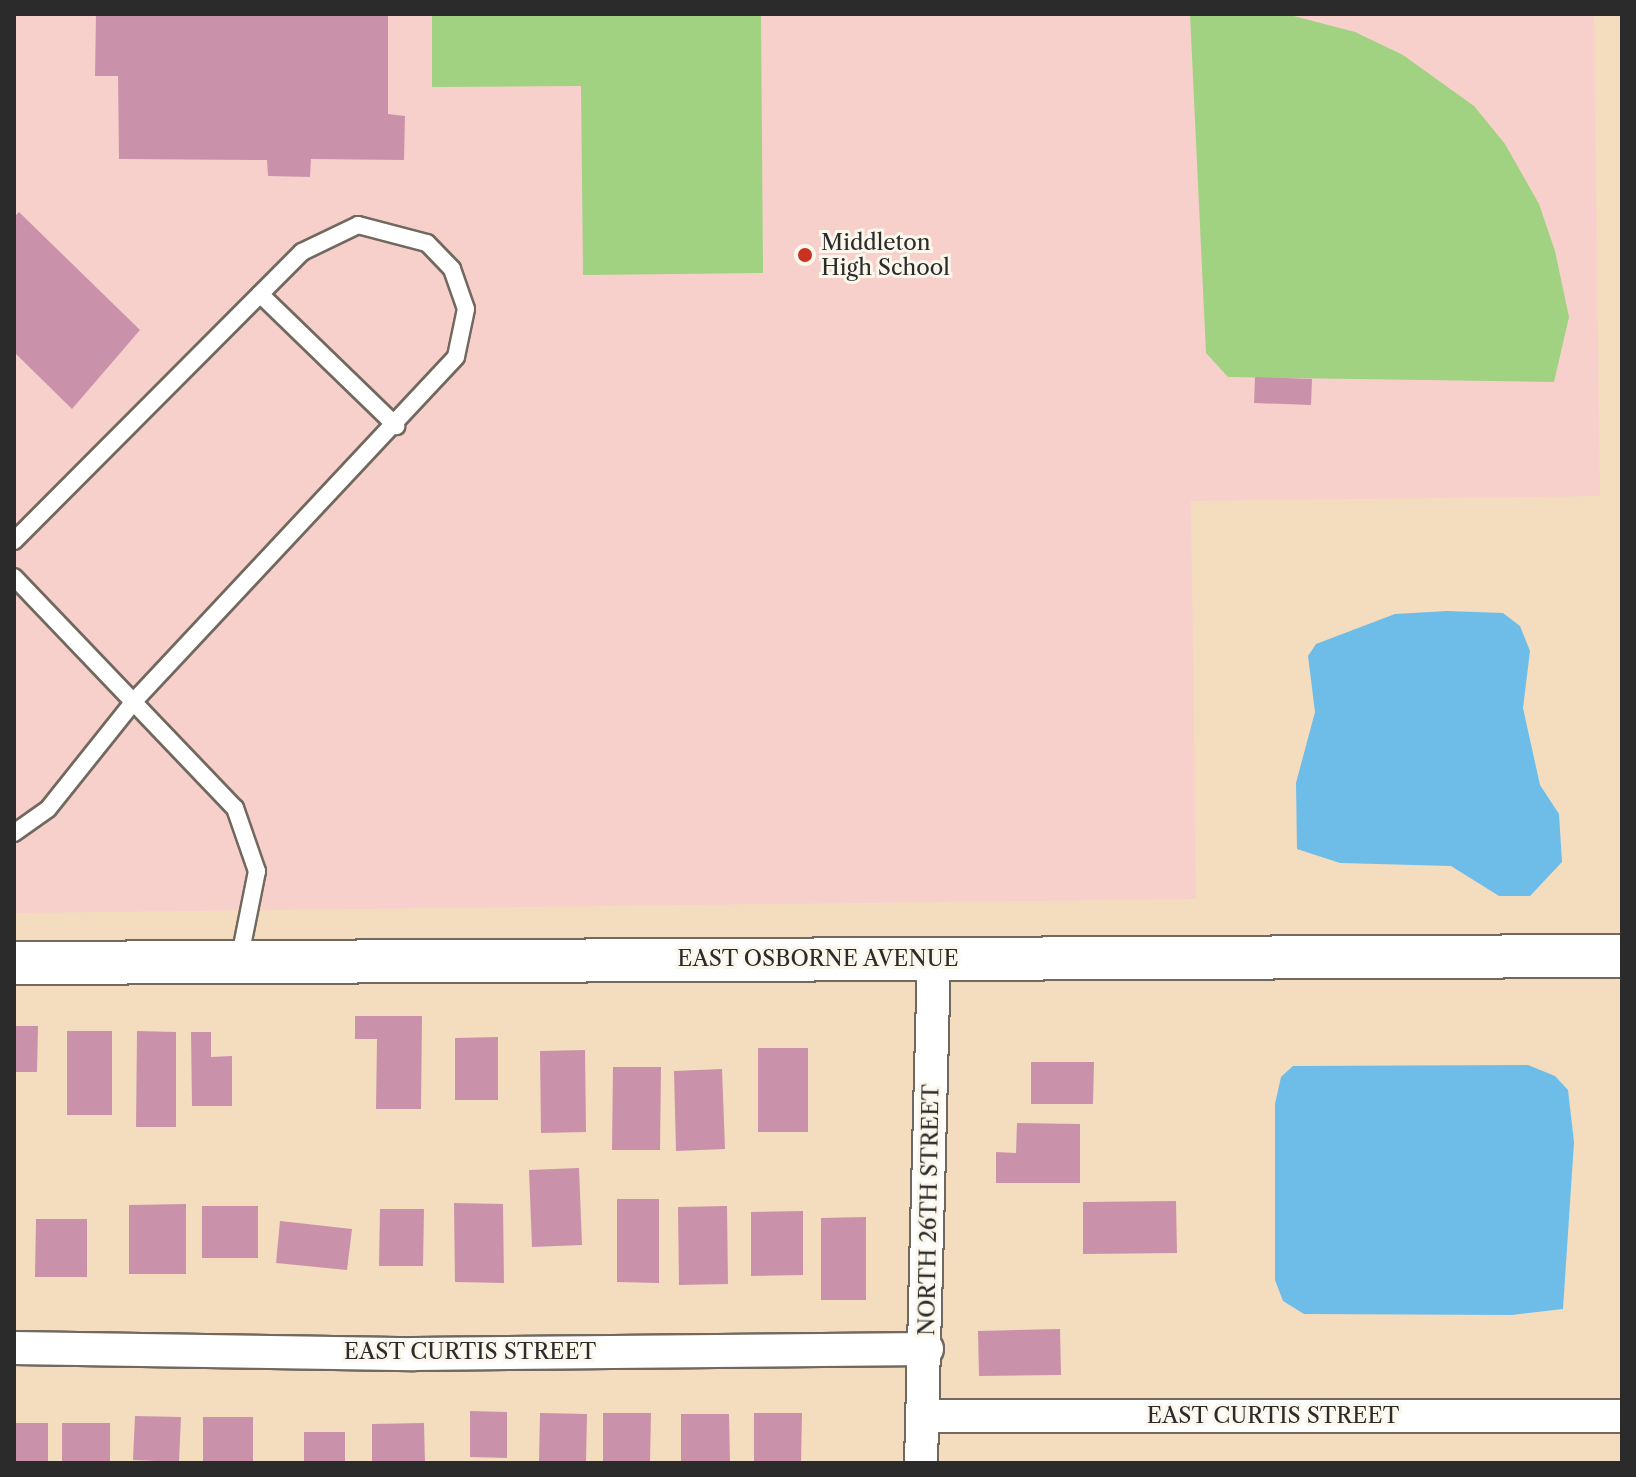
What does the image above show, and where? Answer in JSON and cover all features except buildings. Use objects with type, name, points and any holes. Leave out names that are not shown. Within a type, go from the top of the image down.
[{"type":"street","name":"EAST OSBORNE AVENUE","points":[[14,963],[1622,956]]},
{"type":"street","name":"NORTH 26TH STREET","points":[[921,1463],[927,1349],[934,957]]},
{"type":"street","name":"EAST CURTIS STREET","points":[[14,1348],[414,1354],[927,1349]]},
{"type":"street","name":"EAST CURTIS STREET","points":[[924,1416],[1622,1416]]},
{"type":"lane","points":[[14,541],[302,252],[358,225],[427,243],[452,269],[466,309],[456,357],[396,426],[135,700],[48,809],[14,833]]},
{"type":"lane","points":[[260,294],[396,426]]},
{"type":"lane","points":[[14,577],[135,700],[235,808],[257,871],[238,963]]},
{"type":"shaded area","name":"Middleton High School","points":[[14,14],[1594,14],[1600,496],[1191,501],[1196,899],[14,913]]},
{"type":"green space","points":[[432,14],[761,14],[763,273],[583,275],[581,86],[432,87]]},
{"type":"green space","points":[[1190,14],[1286,14],[1355,32],[1403,55],[1474,106],[1505,144],[1539,204],[1555,251],[1569,317],[1554,382],[1228,377],[1206,353]]},
{"type":"water","points":[[1447,611],[1503,613],[1520,626],[1530,651],[1523,708],[1540,785],[1559,814],[1562,862],[1530,896],[1499,896],[1451,866],[1340,863],[1297,849],[1296,783],[1315,712],[1308,656],[1316,644],[1395,614]]},
{"type":"water","points":[[1528,1065],[1555,1076],[1568,1090],[1574,1142],[1563,1309],[1512,1315],[1304,1314],[1283,1301],[1275,1280],[1275,1104],[1281,1077],[1293,1066]]},
{"type":"place","name":"Middleton High School","points":[[805,255]]}]
